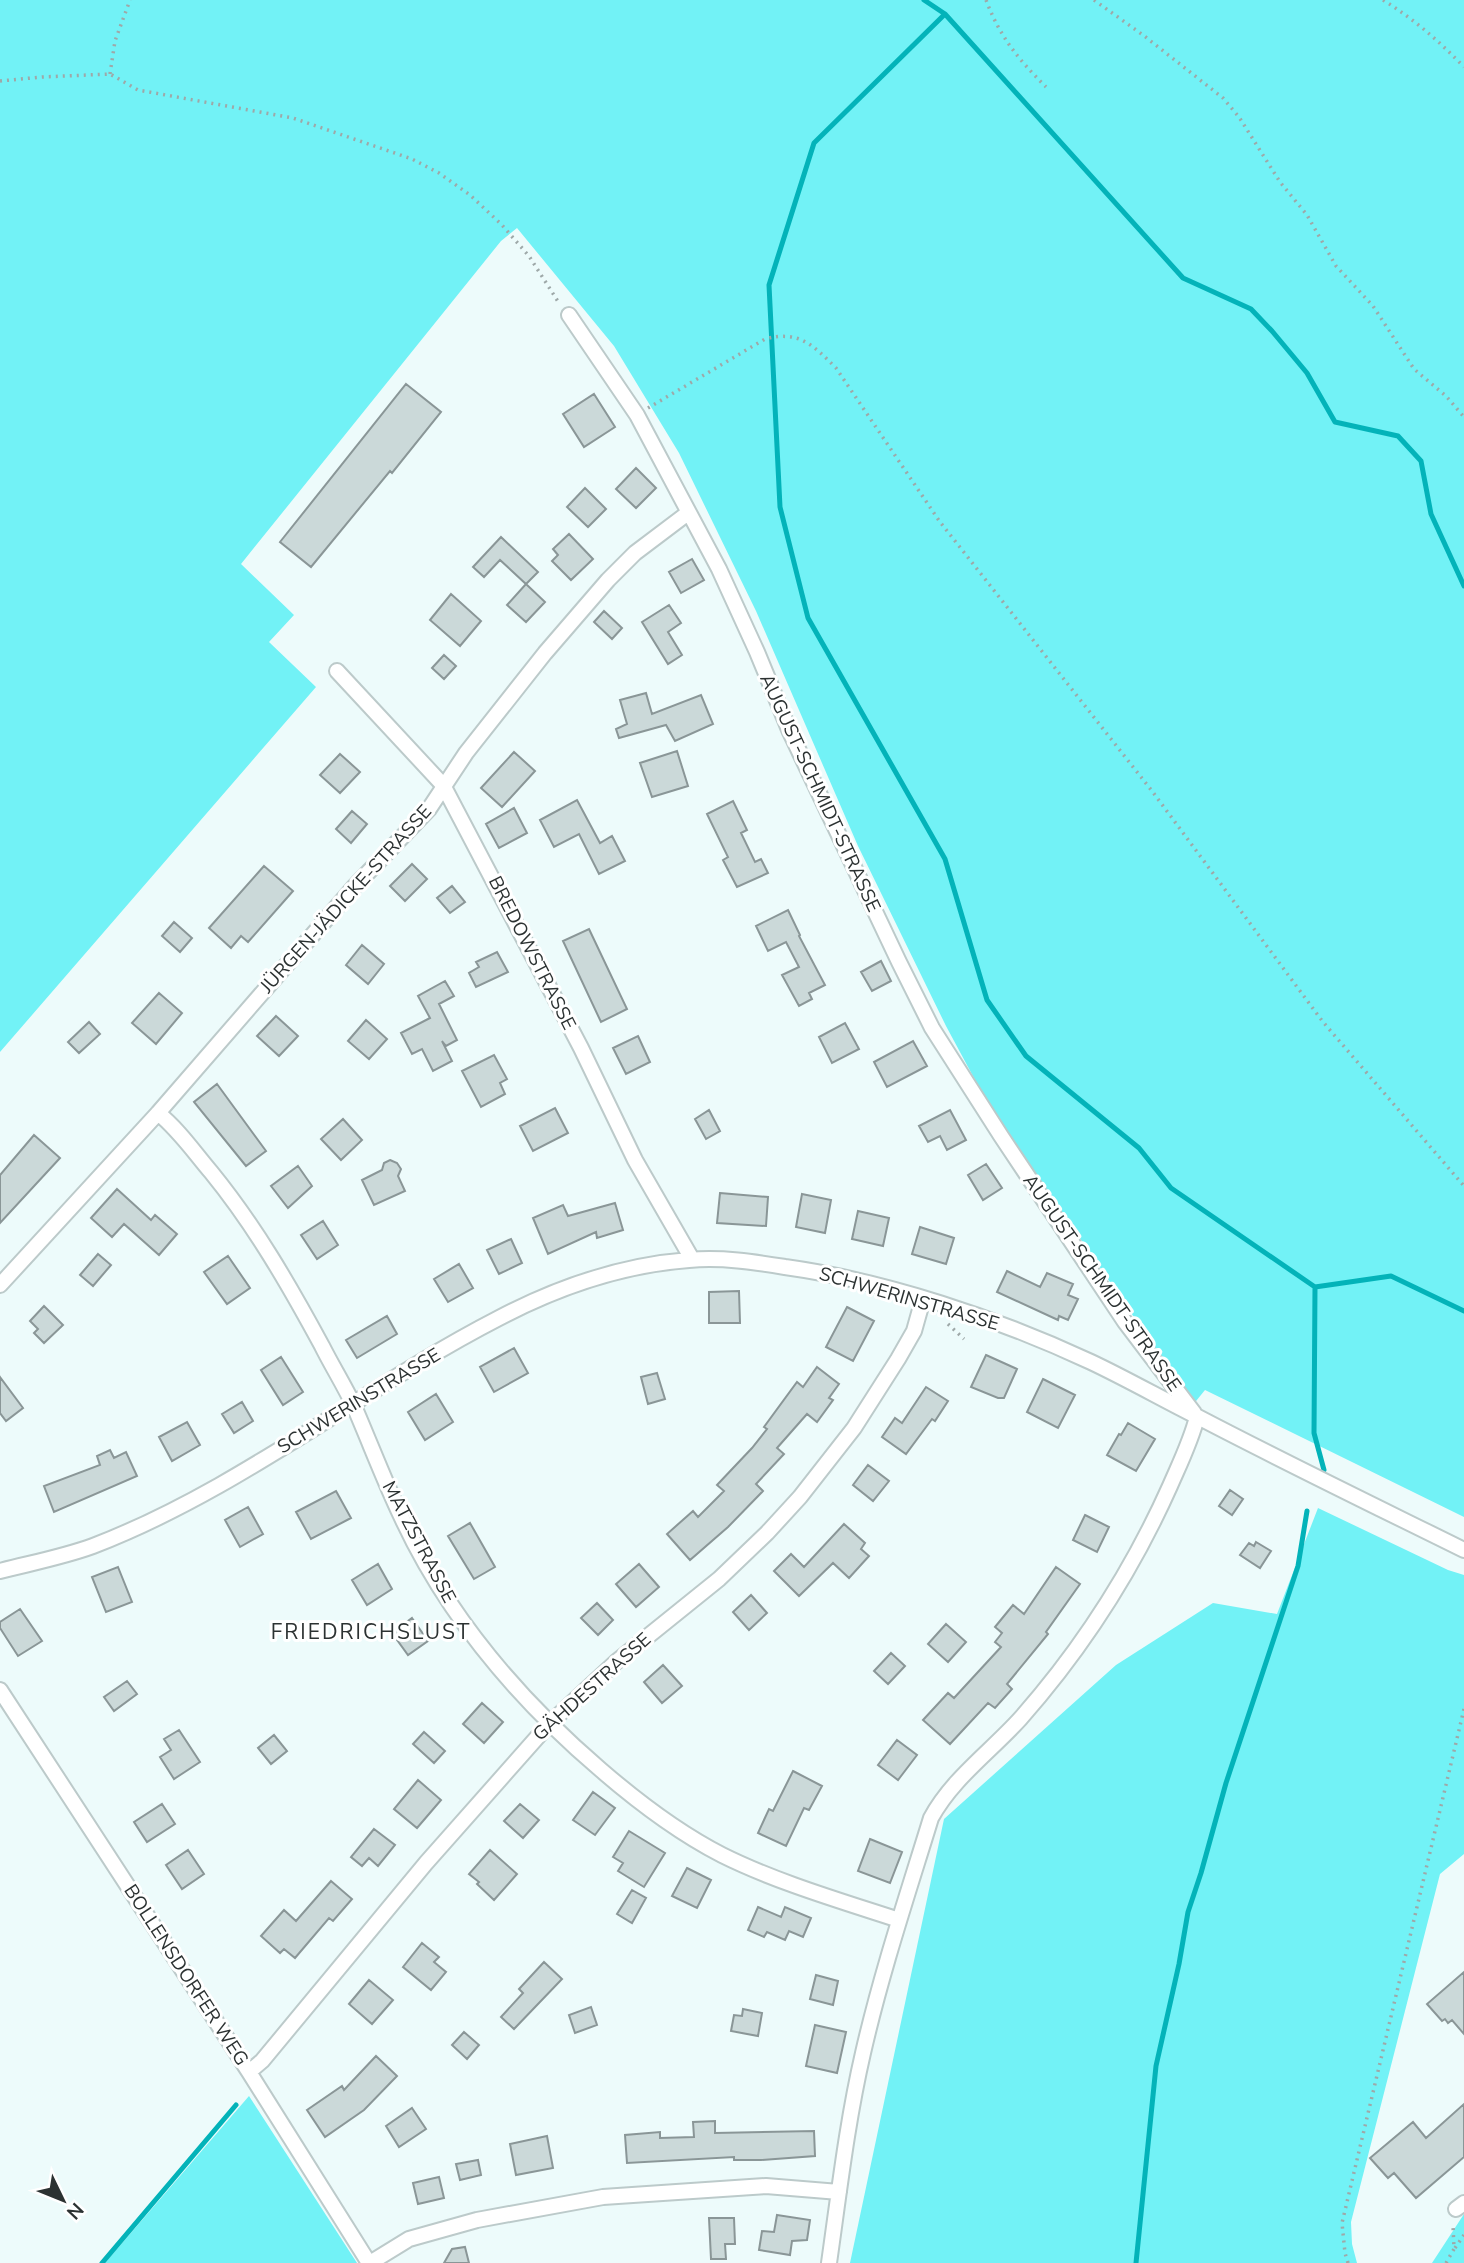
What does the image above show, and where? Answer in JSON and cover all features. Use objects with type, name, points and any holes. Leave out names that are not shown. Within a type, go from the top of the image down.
[{"type":"street","name":"AUGUST-SCHMIDT-STRASSE","points":[[569,315],[637,415],[719,569],[790,732],[932,1028],[1125,1322],[1197,1417]]},
{"type":"street","name":"JÜRGEN-JÄDICKE-STRASSE","points":[[0,1285],[158,1113],[355,886],[429,809],[443,785],[545,653],[608,580],[635,553],[688,513]]},
{"type":"street","name":"BREDOWSTRASSE","points":[[337,671],[443,785],[563,1013],[635,1160],[692,1259]]},
{"type":"street","name":"MATZSTRASSE","points":[[158,1113],[171,1124],[231,1196],[261,1238],[352,1404],[402,1518],[448,1600],[496,1667],[549,1724],[635,1799],[721,1854],[755,1870],[899,1920]]},
{"type":"street","name":"SCHWERINSTRASSE","points":[[0,1570],[42,1562],[93,1546],[166,1513],[246,1470],[499,1318],[539,1299],[610,1273],[692,1259],[739,1260],[817,1271],[857,1280],[983,1318],[1086,1360],[1464,1550]]},
{"type":"street","name":"GÄHDESTRASSE","points":[[249,2072],[262,2061],[452,1833],[549,1724],[616,1662],[719,1579],[800,1497],[854,1428],[891,1371],[914,1331],[923,1300]]},
{"type":"street","points":[[830,2263],[863,2050],[931,1818],[938,1804],[1040,1696],[1100,1614],[1151,1528],[1192,1436],[1197,1417]]},
{"type":"street","name":"BOLLENSDORFER WEG","points":[[0,1690],[370,2263]]},
{"type":"street","points":[[370,2263],[409,2239],[477,2220],[603,2197],[766,2186],[839,2192]]},
{"type":"path","points":[[110,74],[115,41],[130,0]]},
{"type":"path","points":[[986,0],[994,21],[1016,57],[1046,87]]},
{"type":"path","points":[[1094,0],[1223,98],[1239,117],[1280,182],[1307,215],[1336,266],[1373,306],[1414,369],[1464,417]]},
{"type":"path","points":[[1383,0],[1440,42],[1464,67]]},
{"type":"path","points":[[0,81],[110,74],[138,90],[293,118],[400,155],[439,173],[470,195],[501,224],[529,256],[569,315]]},
{"type":"path","points":[[637,415],[765,339],[782,335],[803,339],[818,350],[836,368],[940,522],[1152,791],[1323,1022],[1464,1186]]},
{"type":"path","points":[[1348,2263],[1342,2223],[1464,1709]]},
{"type":"path","points":[[1454,2249],[1452,2224],[1460,2206]]},
{"type":"path","points":[[1446,2263],[1464,2235]]},
{"type":"shaded area","points":[[0,0],[1464,0],[1464,1517],[1205,1390],[1192,1406],[1180,1384],[989,1106],[946,1026],[858,846],[756,611],[679,453],[614,346],[517,228],[501,241],[241,564],[294,615],[269,642],[316,687],[0,1052]]},
{"type":"shaded area","points":[[1318,1508],[1448,1570],[1464,1575],[1464,1854],[1440,1874],[1351,2222],[1352,2244],[1357,2263],[850,2263],[944,1819],[1116,1665],[1213,1603],[1277,1614]]},
{"type":"shaded area","points":[[249,2096],[357,2263],[105,2263]]},
{"type":"shaded area","points":[[1464,2214],[1464,2263],[1432,2263]]},
{"type":"building","points":[[406,384],[441,412],[311,567],[280,542]]},
{"type":"building","points":[[594,394],[615,427],[584,447],[563,414]]},
{"type":"building","points":[[636,468],[656,488],[636,508],[616,489]]},
{"type":"building","points":[[585,488],[606,509],[588,527],[567,507]]},
{"type":"building","points":[[569,534],[593,559],[571,580],[552,561],[558,555],[553,549]]},
{"type":"building","points":[[501,537],[538,572],[526,584],[500,560],[484,577],[473,567]]},
{"type":"building","points":[[692,559],[704,580],[681,593],[669,572]]},
{"type":"building","points":[[526,584],[545,602],[526,622],[507,605]]},
{"type":"building","points":[[451,594],[481,621],[460,646],[430,620]]},
{"type":"building","points":[[669,605],[681,623],[668,632],[682,655],[668,664],[642,622]]},
{"type":"building","points":[[604,611],[622,628],[612,639],[594,622]]},
{"type":"building","points":[[444,655],[456,666],[444,679],[432,668]]},
{"type":"building","points":[[646,693],[652,714],[701,695],[713,724],[675,741],[666,725],[619,738],[616,729],[627,724],[620,700]]},
{"type":"building","points":[[677,751],[688,786],[652,797],[640,763]]},
{"type":"building","points":[[514,752],[535,771],[502,807],[481,788]]},
{"type":"building","points":[[340,754],[360,772],[340,793],[320,775]]},
{"type":"building","points":[[577,800],[600,843],[612,836],[625,861],[599,874],[579,834],[554,847],[540,820]]},
{"type":"building","points":[[733,801],[747,830],[741,833],[755,862],[761,859],[768,873],[737,887],[723,860],[728,857],[707,814]]},
{"type":"building","points":[[514,808],[527,833],[499,848],[486,824]]},
{"type":"building","points":[[352,811],[367,824],[351,843],[336,829]]},
{"type":"building","points":[[412,864],[427,879],[405,901],[390,886]]},
{"type":"building","points":[[264,866],[293,891],[248,942],[241,936],[231,948],[209,928]]},
{"type":"building","points":[[452,886],[465,902],[450,913],[437,898]]},
{"type":"building","points":[[788,910],[825,985],[809,993],[812,999],[799,1006],[782,975],[799,967],[786,942],[768,951],[756,926]]},
{"type":"building","points":[[174,922],[192,938],[180,952],[162,936]]},
{"type":"building","points":[[589,929],[627,1009],[601,1022],[563,941]]},
{"type":"building","points":[[362,945],[384,964],[368,984],[346,965]]},
{"type":"building","points":[[497,952],[508,972],[476,987],[469,973],[479,967],[476,962]]},
{"type":"building","points":[[881,961],[891,981],[872,991],[861,972]]},
{"type":"building","points":[[445,981],[454,996],[439,1004],[457,1040],[446,1046],[442,1041],[452,1061],[433,1071],[422,1049],[412,1054],[401,1033],[430,1018],[418,996]]},
{"type":"building","points":[[159,993],[182,1013],[156,1044],[132,1023]]},
{"type":"building","points":[[276,1016],[298,1036],[279,1056],[257,1036]]},
{"type":"building","points":[[366,1020],[387,1039],[369,1059],[348,1041]]},
{"type":"building","points":[[89,1022],[100,1034],[79,1053],[68,1042]]},
{"type":"building","points":[[845,1023],[859,1049],[832,1063],[819,1037]]},
{"type":"building","points":[[638,1036],[650,1062],[626,1074],[613,1048]]},
{"type":"building","points":[[913,1041],[927,1066],[887,1087],[874,1062]]},
{"type":"building","points":[[494,1055],[507,1079],[500,1083],[505,1094],[481,1107],[462,1071]]},
{"type":"building","points":[[217,1084],[266,1151],[246,1166],[194,1102]]},
{"type":"building","points":[[555,1108],[568,1133],[533,1151],[520,1126]]},
{"type":"building","points":[[709,1110],[720,1131],[706,1139],[695,1119]]},
{"type":"building","points":[[950,1110],[966,1140],[947,1150],[940,1136],[928,1142],[919,1126]]},
{"type":"building","points":[[343,1119],[362,1140],[341,1160],[321,1139]]},
{"type":"building","points":[[34,1135],[60,1158],[0,1223],[0,1175]]},
{"type":"building","points":[[390,1160],[397,1163],[401,1169],[398,1176],[405,1191],[374,1205],[362,1180],[382,1170],[384,1163]]},
{"type":"building","points":[[986,1164],[1002,1188],[983,1200],[968,1175]]},
{"type":"building","points":[[298,1166],[312,1186],[288,1208],[271,1186]]},
{"type":"building","points":[[117,1189],[151,1220],[155,1215],[177,1234],[159,1255],[124,1224],[112,1237],[91,1218]]},
{"type":"building","points":[[720,1193],[768,1197],[766,1226],[717,1223]]},
{"type":"building","points":[[802,1194],[831,1200],[825,1233],[796,1227]]},
{"type":"building","points":[[615,1203],[623,1230],[597,1238],[596,1232],[548,1254],[533,1218],[563,1205],[568,1216]]},
{"type":"building","points":[[858,1211],[889,1218],[883,1246],[852,1239]]},
{"type":"building","points":[[323,1221],[338,1245],[317,1259],[301,1235]]},
{"type":"building","points":[[920,1227],[954,1238],[946,1264],[912,1254]]},
{"type":"building","points":[[511,1239],[522,1263],[499,1274],[487,1250]]},
{"type":"building","points":[[98,1254],[111,1265],[93,1286],[80,1275]]},
{"type":"building","points":[[228,1256],[250,1288],[227,1304],[204,1272]]},
{"type":"building","points":[[459,1264],[473,1288],[448,1302],[434,1279]]},
{"type":"building","points":[[1007,1271],[1040,1287],[1047,1273],[1073,1284],[1068,1295],[1078,1299],[1068,1320],[1059,1316],[1058,1320],[997,1292]]},
{"type":"building","points":[[739,1291],[740,1323],[709,1323],[709,1292]]},
{"type":"building","points":[[44,1306],[63,1325],[44,1343],[34,1333],[38,1329],[30,1321]]},
{"type":"building","points":[[847,1307],[874,1321],[853,1361],[826,1347]]},
{"type":"building","points":[[387,1316],[397,1334],[357,1358],[346,1340]]},
{"type":"building","points":[[514,1348],[528,1373],[494,1392],[480,1367]]},
{"type":"building","points":[[986,1355],[1017,1369],[1004,1398],[971,1387]]},
{"type":"building","points":[[281,1357],[303,1392],[283,1405],[261,1370]]},
{"type":"building","points":[[817,1367],[839,1384],[829,1398],[833,1400],[817,1422],[807,1414],[777,1448],[784,1454],[756,1484],[763,1491],[728,1527],[690,1560],[667,1534],[693,1511],[698,1517],[724,1491],[717,1485],[767,1429],[764,1427],[797,1382],[803,1387]]},
{"type":"building","points":[[657,1373],[665,1399],[648,1404],[641,1377]]},
{"type":"building","points":[[0,1377],[23,1408],[6,1421],[0,1413]]},
{"type":"building","points":[[1043,1379],[1075,1395],[1058,1428],[1027,1412]]},
{"type":"building","points":[[926,1387],[948,1401],[935,1421],[932,1419],[906,1454],[882,1437],[895,1418],[902,1423]]},
{"type":"building","points":[[436,1394],[453,1422],[425,1440],[408,1412]]},
{"type":"building","points":[[242,1402],[253,1421],[234,1433],[222,1414]]},
{"type":"building","points":[[187,1422],[200,1445],[172,1461],[159,1437]]},
{"type":"building","points":[[1128,1423],[1155,1439],[1136,1471],[1107,1455]]},
{"type":"building","points":[[110,1450],[114,1458],[126,1452],[137,1476],[54,1512],[44,1486],[100,1465],[97,1456]]},
{"type":"building","points":[[868,1465],[889,1481],[873,1501],[853,1485]]},
{"type":"building","points":[[1230,1490],[1243,1499],[1232,1515],[1219,1506]]},
{"type":"building","points":[[336,1491],[351,1518],[311,1539],[296,1512]]},
{"type":"building","points":[[248,1507],[263,1534],[240,1547],[225,1520]]},
{"type":"building","points":[[1085,1515],[1109,1527],[1097,1552],[1073,1540]]},
{"type":"building","points":[[470,1523],[495,1567],[474,1579],[448,1536]]},
{"type":"building","points":[[844,1524],[865,1543],[861,1549],[869,1556],[849,1578],[833,1563],[799,1596],[774,1571],[791,1554],[804,1567]]},
{"type":"building","points":[[1256,1542],[1271,1551],[1260,1568],[1240,1555],[1249,1543],[1254,1546]]},
{"type":"building","points":[[378,1564],[392,1589],[367,1605],[352,1580]]},
{"type":"building","points":[[639,1564],[659,1587],[636,1607],[616,1584]]},
{"type":"building","points":[[118,1567],[132,1602],[106,1612],[92,1577]]},
{"type":"building","points":[[1056,1567],[1080,1584],[1046,1632],[1048,1634],[1007,1684],[1012,1689],[995,1708],[988,1703],[950,1744],[923,1720],[948,1693],[954,1698],[1001,1647],[995,1642],[1002,1633],[995,1627],[1013,1605],[1024,1614]]},
{"type":"building","points":[[751,1595],[767,1613],[749,1630],[733,1612]]},
{"type":"building","points":[[597,1603],[613,1620],[598,1635],[581,1618]]},
{"type":"building","points":[[20,1609],[42,1641],[18,1656],[0,1628],[0,1622]]},
{"type":"building","points":[[412,1618],[428,1641],[408,1655],[392,1633]]},
{"type":"building","points":[[946,1624],[966,1642],[948,1662],[928,1644]]},
{"type":"building","points":[[891,1653],[905,1666],[888,1684],[874,1671]]},
{"type":"building","points":[[663,1665],[682,1686],[662,1703],[644,1682]]},
{"type":"building","points":[[127,1681],[137,1694],[114,1711],[104,1697]]},
{"type":"building","points":[[482,1703],[503,1722],[484,1743],[463,1724]]},
{"type":"building","points":[[179,1730],[200,1762],[174,1779],[160,1757],[171,1750],[164,1739]]},
{"type":"building","points":[[424,1732],[445,1751],[434,1763],[413,1744]]},
{"type":"building","points":[[274,1735],[287,1751],[271,1764],[258,1748]]},
{"type":"building","points":[[897,1740],[917,1755],[898,1780],[878,1765]]},
{"type":"building","points":[[793,1771],[822,1786],[809,1810],[804,1808],[786,1846],[758,1833],[769,1809],[773,1811]]},
{"type":"building","points":[[418,1780],[441,1800],[417,1828],[394,1809]]},
{"type":"building","points":[[593,1792],[615,1808],[595,1835],[573,1820]]},
{"type":"building","points":[[162,1804],[175,1824],[147,1842],[134,1822]]},
{"type":"building","points":[[520,1804],[539,1820],[523,1838],[504,1821]]},
{"type":"building","points":[[374,1829],[395,1845],[378,1866],[369,1858],[362,1866],[351,1857]]},
{"type":"building","points":[[629,1831],[665,1853],[644,1887],[618,1871],[623,1863],[613,1857]]},
{"type":"building","points":[[870,1839],[902,1852],[890,1883],[858,1871]]},
{"type":"building","points":[[188,1850],[204,1874],[182,1889],[166,1865]]},
{"type":"building","points":[[490,1850],[517,1874],[494,1900],[469,1874]]},
{"type":"building","points":[[687,1868],[711,1880],[697,1908],[672,1896]]},
{"type":"building","points":[[331,1881],[352,1899],[333,1921],[329,1918],[295,1958],[284,1949],[280,1953],[261,1936],[284,1910],[296,1921]]},
{"type":"building","points":[[632,1890],[646,1898],[632,1923],[617,1914]]},
{"type":"building","points":[[758,1907],[781,1917],[785,1907],[811,1918],[803,1937],[789,1931],[785,1940],[767,1932],[764,1937],[748,1930]]},
{"type":"building","points":[[422,1943],[439,1957],[434,1962],[446,1972],[431,1990],[403,1967]]},
{"type":"building","points":[[544,1962],[562,1979],[514,2029],[501,2017],[523,1993],[519,1989]]},
{"type":"building","points":[[1464,1972],[1464,2034],[1452,2020],[1448,2023],[1445,2019],[1442,2021],[1427,2004]]},
{"type":"building","points":[[816,1975],[838,1981],[833,2005],[810,1999]]},
{"type":"building","points":[[369,1980],[393,2000],[372,2024],[349,2004]]},
{"type":"building","points":[[591,2007],[597,2025],[575,2033],[569,2015]]},
{"type":"building","points":[[743,2009],[762,2013],[758,2036],[731,2031],[734,2015],[742,2016]]},
{"type":"building","points":[[815,2025],[846,2032],[837,2073],[806,2066]]},
{"type":"building","points":[[464,2032],[479,2045],[467,2059],[452,2045]]},
{"type":"building","points":[[376,2056],[397,2076],[364,2110],[325,2137],[307,2110],[342,2086],[344,2090]]},
{"type":"building","points":[[1464,2104],[1464,2157],[1416,2198],[1394,2173],[1388,2178],[1370,2158],[1413,2122],[1426,2138]]},
{"type":"building","points":[[412,2108],[426,2129],[399,2147],[386,2126]]},
{"type":"building","points":[[715,2121],[715,2133],[814,2131],[815,2156],[627,2163],[625,2135],[660,2132],[660,2138],[694,2137],[693,2122]]},
{"type":"building","points":[[547,2136],[553,2168],[516,2175],[510,2144]]},
{"type":"building","points":[[478,2160],[481,2175],[460,2180],[456,2164]]},
{"type":"building","points":[[439,2177],[444,2198],[418,2204],[413,2183]]},
{"type":"building","points":[[777,2215],[810,2220],[807,2240],[792,2241],[790,2255],[759,2250],[762,2231],[774,2232]]},
{"type":"building","points":[[709,2218],[734,2218],[735,2244],[725,2244],[726,2259],[711,2259]]},
{"type":"building","points":[[465,2247],[469,2263],[444,2263],[452,2249]]},
{"type":"waterway","points":[[924,0],[945,14],[1183,278],[1251,309],[1307,373],[1335,422],[1398,436],[1421,461],[1431,514],[1464,586]]},
{"type":"waterway","points":[[945,14],[814,143],[769,285],[780,507],[808,618],[945,859],[987,1000],[1026,1056],[1139,1148],[1171,1188],[1315,1287],[1391,1276],[1464,1311]]},
{"type":"waterway","points":[[1315,1287],[1314,1433],[1324,1470]]},
{"type":"waterway","points":[[1136,2263],[1156,2066],[1188,1912],[1226,1783],[1298,1566],[1307,1511]]},
{"type":"waterway","points":[[102,2263],[236,2105]]},
{"type":"district","name":"FRIEDRICHSLUST","points":[[371,1632]]}]
